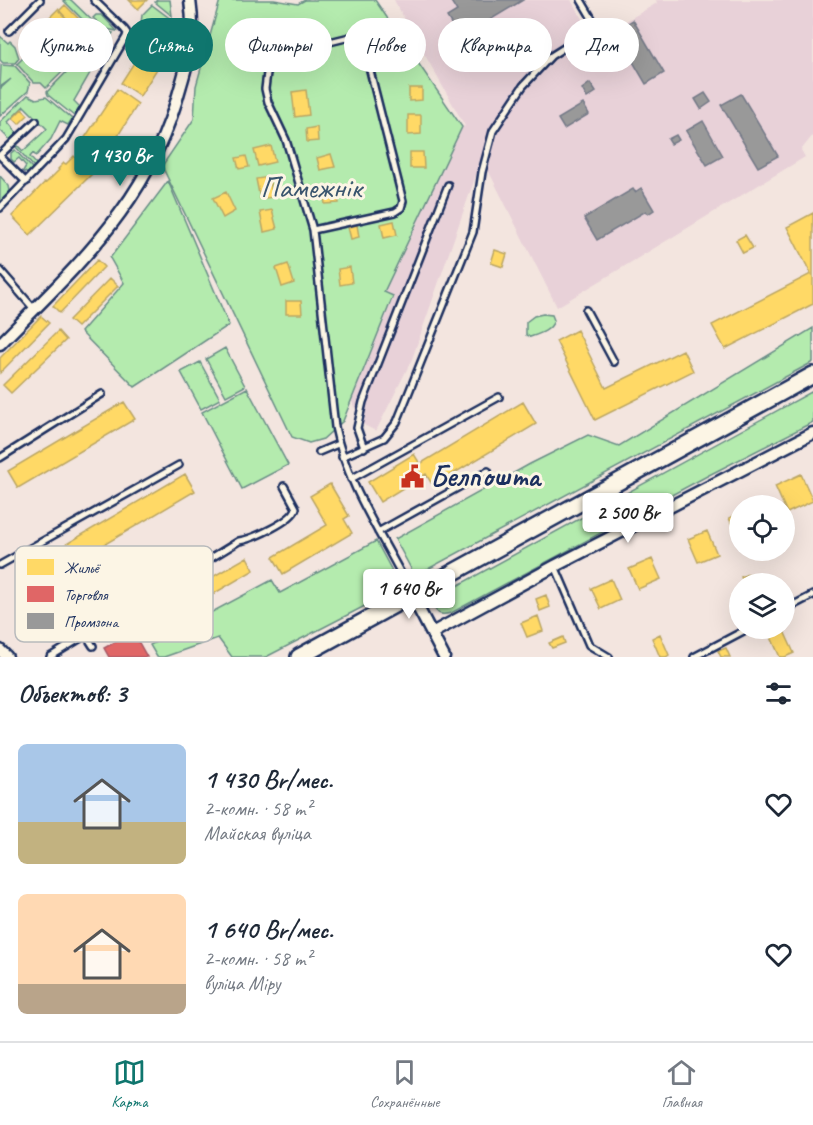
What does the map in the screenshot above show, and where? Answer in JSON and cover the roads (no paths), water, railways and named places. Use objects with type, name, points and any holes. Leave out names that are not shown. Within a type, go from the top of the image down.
[{"type":"street","points":[[0,344],[93,246],[120,214],[139,185],[171,118],[191,50],[194,25],[190,0]]},
{"type":"street","points":[[299,657],[813,375]]},
{"type":"street","points":[[432,633],[555,566],[813,433]]},
{"type":"street","points":[[411,594],[444,657]]},
{"type":"street","points":[[0,650],[7,657]]},
{"type":"lane","points":[[9,31],[40,0]]},
{"type":"lane","points":[[0,208],[66,139],[126,37],[127,33],[124,29],[94,0]]},
{"type":"lane","points":[[342,457],[384,438],[397,422],[473,232],[482,172],[493,131],[523,86],[551,56],[597,27],[581,0]]},
{"type":"lane","points":[[313,230],[395,212],[402,208],[403,201],[361,35],[285,53],[273,61],[267,73],[265,89],[268,102],[286,140],[313,230],[338,444],[351,479],[411,594]]},
{"type":"lane","points":[[26,182],[0,156],[36,121]]},
{"type":"lane","points":[[364,448],[357,428],[363,402],[448,185]]},
{"type":"lane","points":[[0,270],[34,309]]},
{"type":"lane","points":[[586,310],[614,362]]},
{"type":"lane","points":[[0,458],[102,394]]},
{"type":"lane","points":[[351,479],[500,397]]},
{"type":"lane","points":[[319,452],[338,444]]},
{"type":"lane","points":[[34,546],[179,465]]},
{"type":"lane","points":[[378,532],[488,471]]},
{"type":"lane","points":[[213,557],[239,541],[249,540],[295,514],[296,508],[284,486]]},
{"type":"lane","points":[[0,565],[15,557]]},
{"type":"lane","points":[[555,566],[590,645],[609,657]]},
{"type":"lane","points":[[795,605],[813,596]]},
{"type":"lane","points":[[693,657],[729,638]]},
{"type":"lane","points":[[51,657],[75,642]]},
{"type":"lane","points":[[90,642],[93,646]]},
{"type":"place","name":"Белпошта","points":[[412,476]]},
{"type":"park label","name":"Памежнік","points":[[311,187]]}]
